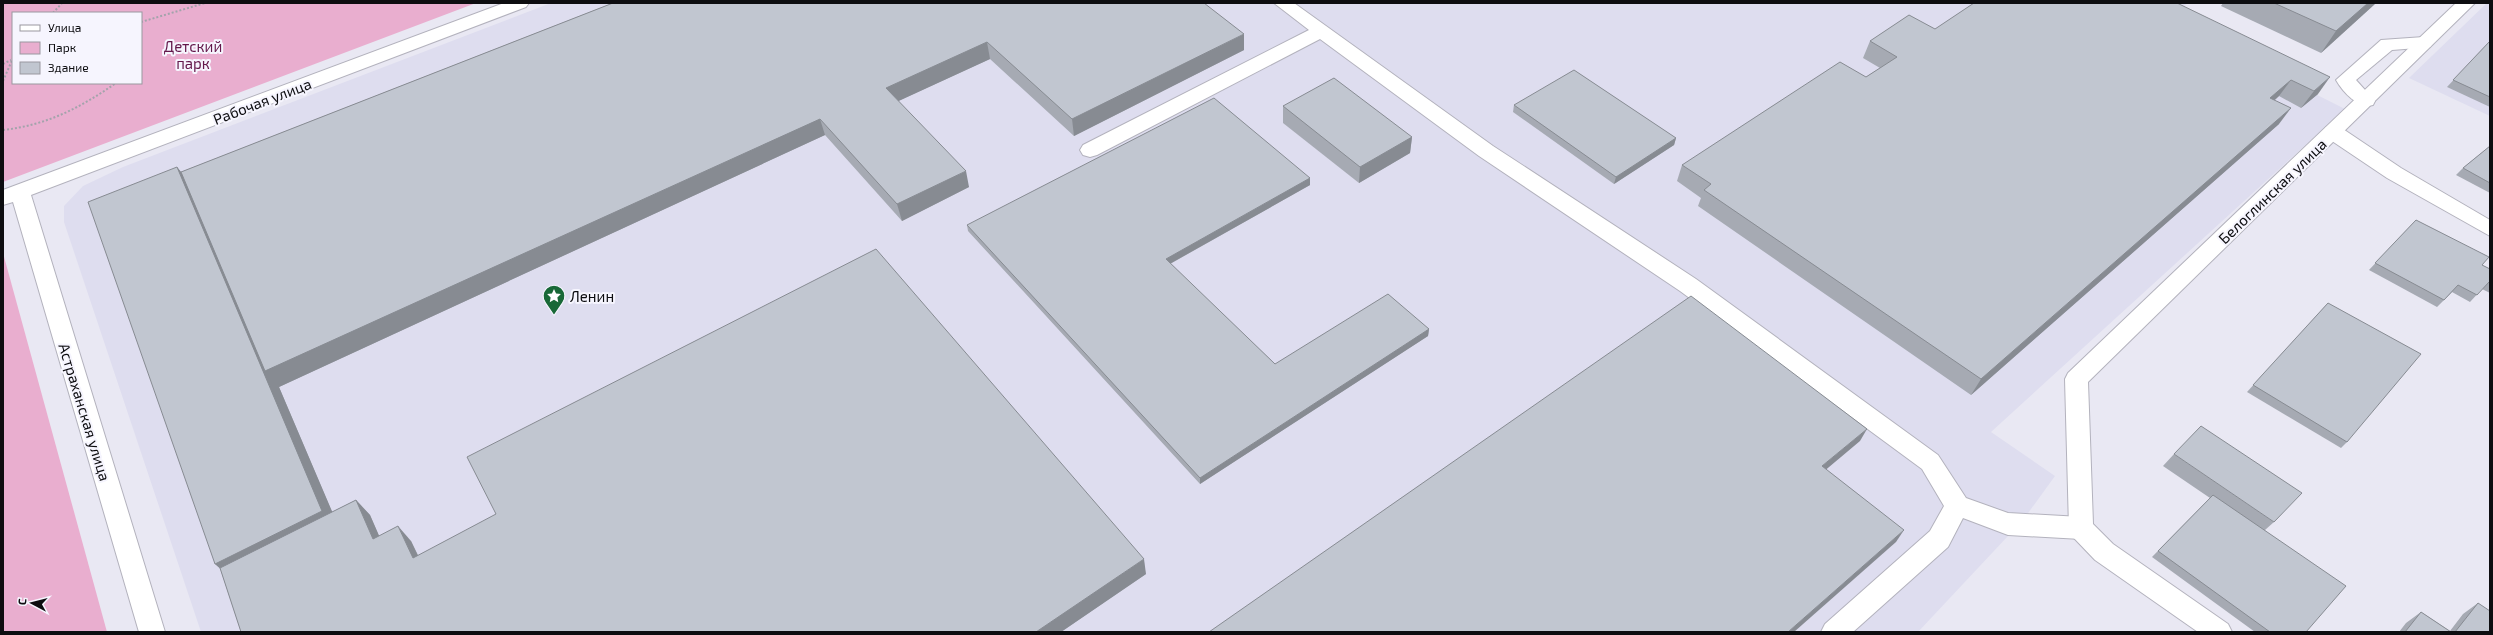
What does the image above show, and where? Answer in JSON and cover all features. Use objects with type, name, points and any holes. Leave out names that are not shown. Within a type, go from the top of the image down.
[{"type":"street","name":"Рабочая улица","points":[[11,195],[520,3]]},
{"type":"street","points":[[1284,3],[1323,30],[1486,151],[1688,285],[1930,462],[1957,505],[2008,524],[2081,528],[2104,552],[2219,632]]},
{"type":"street","name":"Белоглинская улица","points":[[2081,528],[2076,379],[2466,3]]},
{"type":"street","points":[[1090,150],[1323,30]]},
{"type":"street","points":[[2366,101],[2345,80],[2387,44],[2424,43]]},
{"type":"street","points":[[2333,132],[2394,173],[2490,229]]},
{"type":"street","name":"Астраханская улица","points":[[11,195],[152,632]]},
{"type":"street","points":[[1834,632],[1939,539],[1957,505]]},
{"type":"path","points":[[54,12],[62,3]]},
{"type":"path","points":[[142,22],[205,3]]},
{"type":"path","points":[[3,64],[12,59]]},
{"type":"path","points":[[3,80],[12,59]]},
{"type":"path","points":[[3,130],[33,128],[77,110],[115,84]]},
{"type":"shaded area","points":[[551,3],[2188,3],[2167,19],[2345,109],[1991,432],[2055,476],[2023,520],[1918,632],[201,632],[64,222],[64,206],[83,186],[123,167]]},
{"type":"shaded area","points":[[2487,3],[2490,3],[2490,116],[2409,78]]},
{"type":"green space","name":"Детский парк","points":[[3,3],[476,3],[3,182]]},
{"type":"green space","points":[[3,253],[107,632],[3,632]]},
{"type":"building","points":[[613,3],[1204,3],[1244,34],[1072,119],[987,42],[886,88],[966,171],[897,204],[820,119],[265,371],[181,172]]},
{"type":"building","points":[[1974,3],[2177,3],[2330,77],[2314,91],[2291,80],[2270,98],[2291,108],[1981,379],[1704,190],[1711,184],[1682,165],[1840,62],[1866,77],[1897,57],[1870,41],[1909,15],[1935,29]]},
{"type":"building","points":[[2274,3],[2368,3],[2336,31]]},
{"type":"building","points":[[2490,41],[2490,97],[2453,80]]},
{"type":"building","points":[[1574,70],[1676,138],[1616,177],[1514,105]]},
{"type":"building","points":[[1334,78],[1412,137],[1360,167],[1283,106]]},
{"type":"building","points":[[1214,98],[1310,178],[1166,259],[1275,364],[1388,294],[1429,329],[1200,478],[967,225]]},
{"type":"building","points":[[2490,146],[2490,183],[2463,168]]},
{"type":"building","points":[[177,167],[322,511],[215,564],[88,202]]},
{"type":"building","points":[[2416,220],[2489,257],[2482,265],[2490,269],[2490,283],[2489,282],[2477,295],[2458,285],[2444,300],[2375,263]]},
{"type":"building","points":[[876,249],[1144,559],[1036,632],[241,632],[220,568],[356,500],[373,539],[398,526],[413,558],[496,514],[467,457]]},
{"type":"building","points":[[1691,296],[1867,429],[1822,466],[1904,530],[1788,632],[1209,632]]},
{"type":"building","points":[[2328,303],[2421,354],[2347,442],[2253,385]]},
{"type":"building","points":[[2201,426],[2302,493],[2274,522],[2174,454]]},
{"type":"building","points":[[2213,495],[2346,586],[2306,632],[2270,632],[2158,551]]},
{"type":"building","points":[[2478,603],[2490,611],[2490,632],[2455,632]]},
{"type":"building","points":[[2421,612],[2451,632],[2405,632]]},
{"type":"place","name":"Ленин","points":[[554,316]]}]
